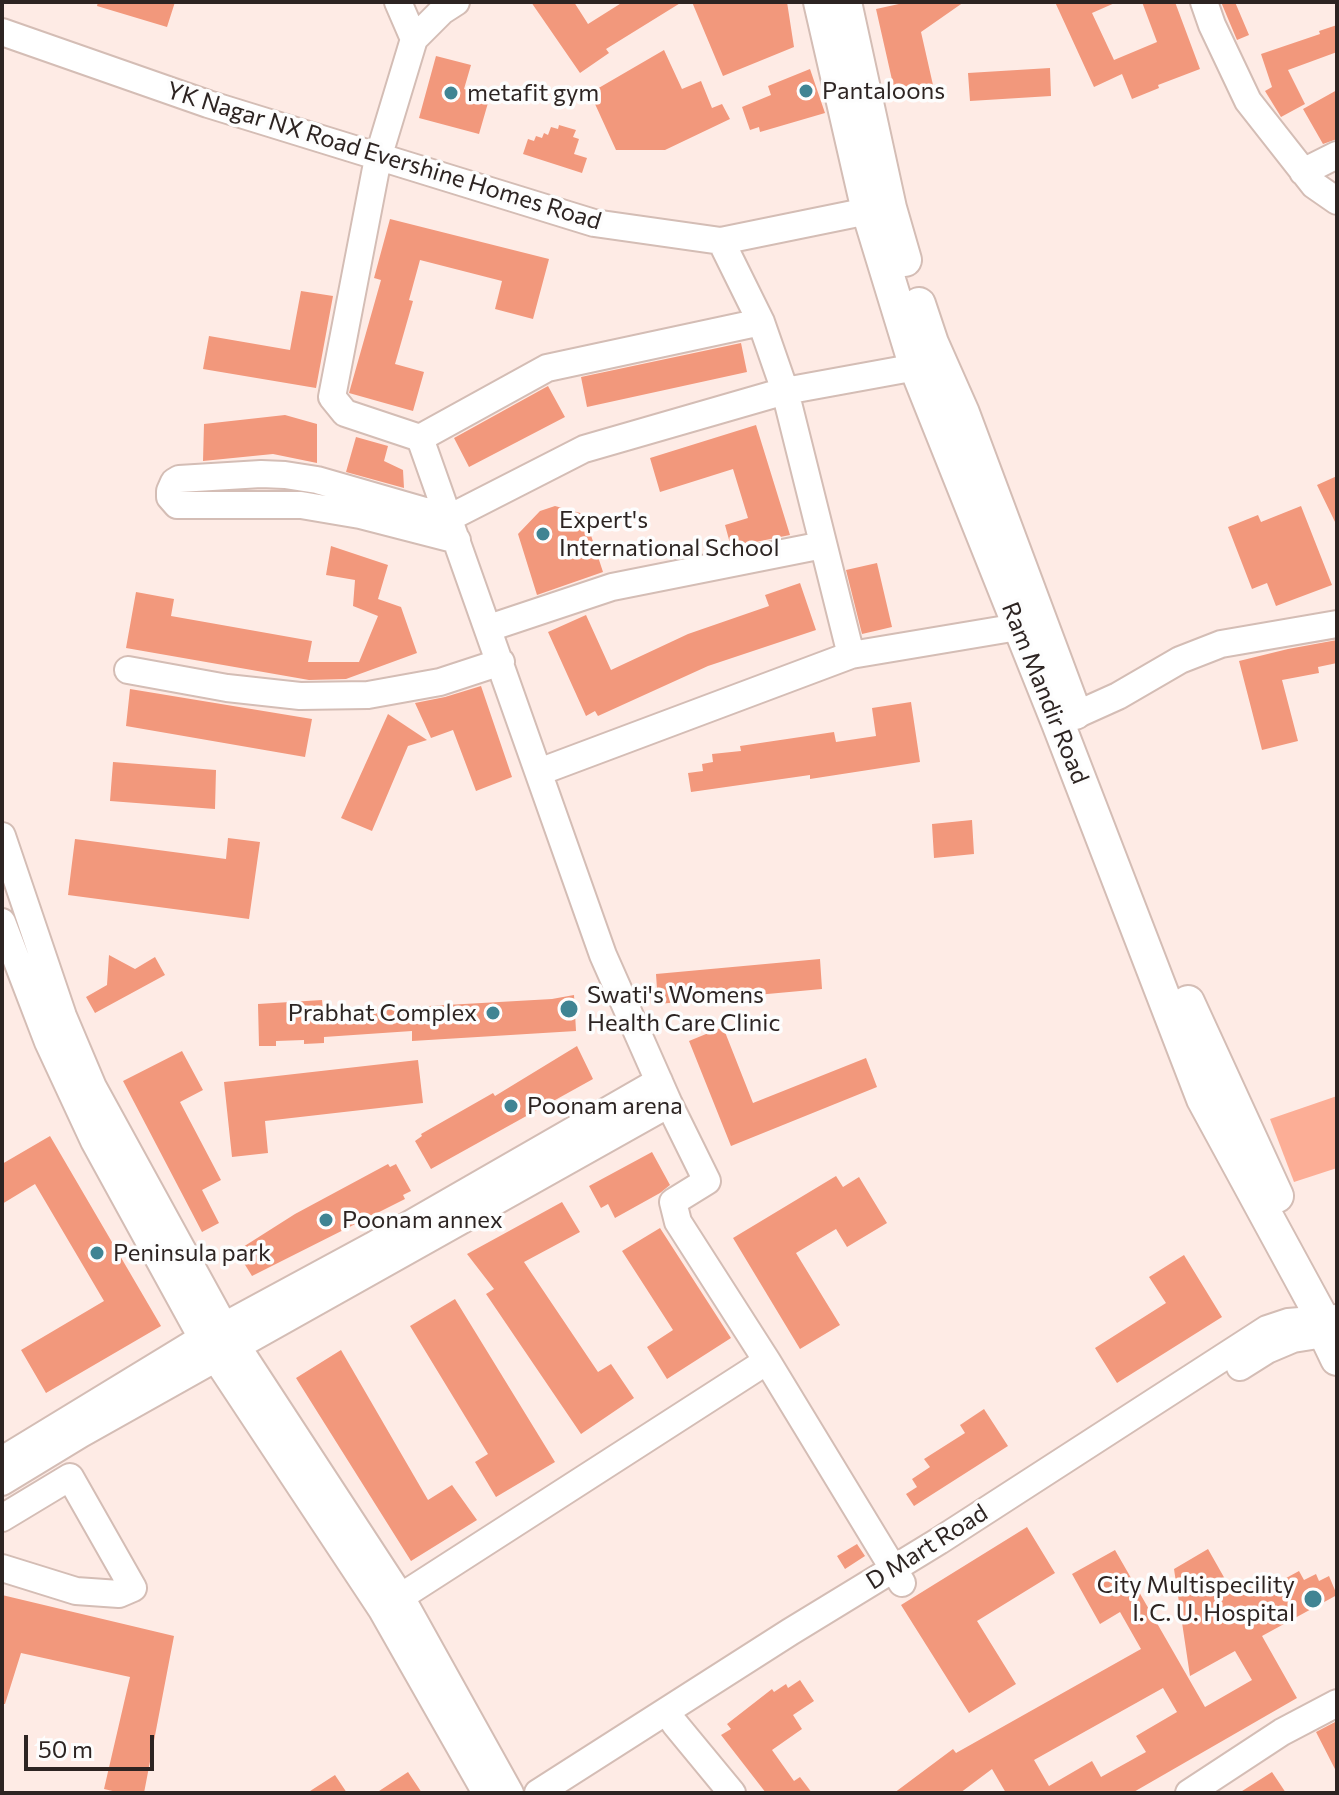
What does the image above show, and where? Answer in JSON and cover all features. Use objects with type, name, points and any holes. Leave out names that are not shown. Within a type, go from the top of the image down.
[{"type":"main road","name":"Ram Mandir Road","points":[[820,2],[868,211],[1067,719],[1195,1022],[1286,1216],[1332,1329]]},
{"type":"main road","points":[[845,2],[928,365]]},
{"type":"street","points":[[398,2],[414,39]]},
{"type":"street","points":[[456,2],[442,11],[414,39],[378,158],[332,397],[345,413],[420,438],[547,368],[761,322]]},
{"type":"street","points":[[1204,2],[1248,101],[1314,185],[1337,201]]},
{"type":"street","name":"YK Nagar NX Road Evershine Homes Road","points":[[2,32],[208,104],[594,223],[721,241],[868,211]]},
{"type":"street","points":[[1303,172],[1337,155]]},
{"type":"street","points":[[721,241],[761,322],[785,391],[851,655]]},
{"type":"street","points":[[453,529],[317,480],[261,474],[179,479],[170,491],[170,497],[177,505],[301,505],[453,529],[584,449],[785,391],[928,365]]},
{"type":"street","points":[[420,438],[603,955],[707,1181],[673,1202],[678,1222],[767,1361],[897,1576]]},
{"type":"street","points":[[225,476],[229,505]]},
{"type":"street","points":[[489,628],[612,587],[823,545]]},
{"type":"street","points":[[539,772],[851,655],[1029,623]]},
{"type":"street","points":[[1067,719],[1118,696],[1180,660],[1221,644],[1337,624]]},
{"type":"street","points":[[128,670],[227,688],[300,696],[368,695],[440,682],[501,662]]},
{"type":"street","points":[[2,836],[8,877],[43,995],[48,1042],[94,1141],[219,1342],[391,1603],[510,1793]]},
{"type":"street","points":[[2,922],[43,995]]},
{"type":"street","points":[[2,1460],[664,1092]]},
{"type":"street","name":"D Mart Road","points":[[538,1793],[1267,1350],[1293,1339],[1332,1329]]},
{"type":"street","points":[[2,1482],[219,1342]]},
{"type":"street","points":[[391,1603],[767,1361]]},
{"type":"street","points":[[31,1463],[48,1489]]},
{"type":"street","points":[[2,1518],[70,1477],[133,1588],[119,1594],[76,1591],[2,1568]]},
{"type":"street","name":"D Mart Road","points":[[564,1793],[675,1724],[897,1576]]},
{"type":"street","points":[[391,1603],[486,1793]]},
{"type":"street","points":[[1189,1793],[1282,1732],[1337,1703]]},
{"type":"street","points":[[675,1724],[732,1793]]},
{"type":"shaded area","points":[[1337,1096],[1337,1168],[1294,1182],[1270,1119]]},
{"type":"building","points":[[98,2],[175,2],[167,27],[97,6]]},
{"type":"building","points":[[531,2],[574,2],[588,24],[623,2],[682,2],[606,49],[609,53],[580,73]]},
{"type":"building","points":[[692,2],[787,2],[794,47],[723,76]]},
{"type":"building","points":[[908,2],[964,2],[921,32],[933,85],[895,93],[876,9]]},
{"type":"building","points":[[1055,2],[1117,2],[1092,13],[1114,60],[1157,42],[1142,2],[1175,2],[1200,69],[1132,99],[1122,74],[1094,87]]},
{"type":"building","points":[[1221,2],[1235,2],[1249,35],[1237,40]]},
{"type":"building","points":[[1337,25],[1337,52],[1288,70],[1305,104],[1281,117],[1265,91],[1272,87],[1261,54]]},
{"type":"building","points":[[664,50],[682,89],[701,81],[712,108],[722,104],[730,119],[665,150],[616,150],[590,93]]},
{"type":"building","name":"metafit gym","points":[[436,56],[471,65],[464,89],[490,96],[479,134],[419,118]]},
{"type":"building","points":[[1050,68],[1051,96],[970,101],[968,73]]},
{"type":"building","points":[[810,69],[825,113],[760,132],[759,127],[750,130],[742,107],[771,95],[768,86]]},
{"type":"building","points":[[1337,90],[1337,139],[1323,144],[1303,109]]},
{"type":"building","points":[[559,125],[576,130],[573,137],[579,139],[574,154],[587,158],[582,173],[523,154],[528,139],[534,141],[536,136],[542,138],[544,133],[548,135],[551,127],[558,129]]},
{"type":"building","points":[[390,219],[549,259],[533,319],[495,309],[502,281],[420,260],[409,300],[413,301],[395,364],[424,372],[413,411],[349,393],[381,280],[374,278]]},
{"type":"building","points":[[301,291],[333,296],[316,388],[203,369],[209,336],[290,350]]},
{"type":"building","points":[[741,343],[747,372],[587,407],[581,377]]},
{"type":"building","points":[[548,386],[565,417],[469,467],[454,438]]},
{"type":"building","points":[[285,415],[317,424],[317,463],[273,454],[203,461],[204,424]]},
{"type":"building","points":[[756,425],[790,535],[731,547],[725,525],[748,518],[733,469],[660,492],[650,458]]},
{"type":"building","points":[[356,437],[388,446],[384,461],[403,470],[404,488],[346,472]]},
{"type":"building","points":[[1337,476],[1337,526],[1317,485]]},
{"type":"building","points":[[555,506],[584,514],[603,572],[537,595],[518,534],[540,511]]},
{"type":"building","points":[[1301,506],[1332,585],[1276,606],[1267,583],[1252,589],[1228,527],[1258,515],[1261,522]]},
{"type":"building","points":[[331,546],[388,565],[378,599],[401,607],[417,653],[346,679],[309,680],[126,648],[136,592],[174,599],[171,616],[312,641],[308,662],[359,662],[378,616],[353,606],[355,580],[326,575]]},
{"type":"building","points":[[877,563],[892,627],[862,634],[846,570]]},
{"type":"building","points":[[800,583],[816,630],[708,666],[598,716],[595,711],[586,716],[548,632],[586,615],[611,670],[688,634],[769,606],[765,595]]},
{"type":"building","points":[[1337,640],[1337,663],[1318,667],[1319,673],[1282,680],[1298,741],[1262,750],[1239,661]]},
{"type":"building","points":[[481,686],[512,777],[476,791],[453,730],[431,738],[415,703]]},
{"type":"building","points":[[130,689],[312,719],[305,757],[126,726]]},
{"type":"building","points":[[911,702],[920,762],[810,779],[810,775],[691,792],[688,773],[703,771],[702,764],[713,762],[712,754],[741,751],[740,746],[834,732],[836,742],[876,736],[872,708]]},
{"type":"building","points":[[388,714],[427,740],[408,746],[372,831],[341,818]]},
{"type":"building","points":[[113,762],[216,770],[215,809],[110,801]]},
{"type":"building","points":[[972,820],[974,854],[934,858],[932,824]]},
{"type":"building","points":[[228,838],[260,842],[249,919],[68,895],[75,839],[226,859]]},
{"type":"building","points":[[109,955],[135,969],[155,957],[165,975],[95,1013],[86,997],[107,985]]},
{"type":"building","points":[[820,959],[822,989],[658,1004],[656,974]]},
{"type":"building","points":[[574,995],[576,1031],[412,1041],[412,1031],[324,1037],[324,1043],[276,1041],[276,1046],[259,1046],[258,1004],[322,1000],[323,1012],[552,999]]},
{"type":"building","points":[[723,1027],[753,1103],[866,1058],[877,1087],[731,1146],[689,1041]]},
{"type":"building","name":"Poonam arena","points":[[577,1046],[593,1079],[431,1169],[415,1141],[421,1134],[493,1093],[495,1096]]},
{"type":"building","points":[[182,1051],[203,1090],[180,1102],[221,1180],[202,1190],[219,1223],[202,1232],[123,1081]]},
{"type":"building","points":[[418,1060],[423,1103],[265,1121],[268,1153],[232,1157],[224,1082]]},
{"type":"building","name":"Peninsula park","points":[[50,1136],[161,1326],[46,1393],[21,1350],[104,1301],[35,1184],[2,1204],[2,1164]]},
{"type":"building","points":[[652,1152],[670,1185],[615,1218],[608,1204],[601,1208],[589,1186]]},
{"type":"building","name":"Poonam annex","points":[[388,1164],[390,1167],[396,1164],[411,1191],[403,1195],[405,1199],[252,1276],[242,1260],[246,1258],[243,1247],[295,1214]]},
{"type":"building","points":[[836,1176],[843,1187],[859,1177],[887,1223],[847,1247],[836,1229],[796,1253],[840,1325],[800,1349],[733,1238]]},
{"type":"building","points":[[562,1202],[580,1232],[524,1262],[598,1372],[611,1364],[634,1398],[581,1434],[486,1294],[494,1289],[467,1254]]},
{"type":"building","points":[[660,1228],[731,1338],[667,1379],[647,1347],[673,1330],[622,1251]]},
{"type":"building","points":[[1184,1255],[1222,1317],[1117,1383],[1095,1348],[1166,1303],[1149,1277]]},
{"type":"building","points":[[455,1299],[555,1462],[496,1497],[475,1462],[488,1454],[410,1326]]},
{"type":"building","points":[[341,1350],[428,1500],[452,1485],[477,1520],[411,1561],[296,1378]]},
{"type":"building","points":[[984,1409],[1008,1446],[914,1506],[906,1494],[917,1487],[912,1479],[930,1467],[924,1459],[965,1433],[960,1425]]},
{"type":"building","points":[[1027,1527],[1055,1573],[977,1621],[1016,1684],[969,1713],[901,1605]]},
{"type":"building","points":[[857,1544],[865,1556],[845,1569],[837,1556]]},
{"type":"building","points":[[1208,1549],[1234,1595],[1261,1579],[1266,1589],[1299,1571],[1304,1580],[1316,1574],[1319,1581],[1329,1576],[1337,1595],[1262,1636],[1297,1698],[1132,1793],[1006,1793],[992,1769],[960,1793],[894,1793],[953,1749],[956,1753],[1141,1649],[1120,1612],[1100,1624],[1072,1574],[1115,1550],[1205,1707],[1252,1680],[1235,1651],[1190,1676],[1174,1569]],"holes":[[[1163,1688],[1177,1712],[1136,1736],[1146,1752],[1101,1777],[1092,1761],[1049,1786],[1034,1760]]]},
{"type":"building","points":[[2,1595],[174,1636],[144,1793],[104,1789],[130,1677],[21,1653],[5,1704],[2,1704]]},
{"type":"building","points":[[800,1680],[814,1701],[793,1715],[802,1729],[772,1750],[794,1781],[800,1777],[812,1793],[766,1793],[721,1735],[731,1729],[727,1724],[772,1689],[774,1692],[786,1684],[788,1688]]},
{"type":"building","points":[[1337,1721],[1337,1773],[1316,1732]]},
{"type":"building","points":[[408,1772],[422,1793],[376,1793]]},
{"type":"building","points":[[1272,1772],[1286,1793],[1239,1793]]},
{"type":"building","points":[[335,1775],[347,1793],[307,1793]]},
{"type":"place","name":"Pantaloons","points":[[806,91]]},
{"type":"place","name":"metafit gym","points":[[451,93]]},
{"type":"place","name":"Expert's International School","points":[[543,534]]},
{"type":"place","name":"Swati's Womens Health Care Clinic","points":[[569,1009]]},
{"type":"place","name":"Prabhat Complex","points":[[493,1013]]},
{"type":"place","name":"Poonam arena","points":[[511,1106]]},
{"type":"place","name":"Poonam annex","points":[[326,1220]]},
{"type":"place","name":"Peninsula park","points":[[97,1253]]},
{"type":"place","name":"City Multispecility I. C. U. Hospital","points":[[1313,1599]]}]
